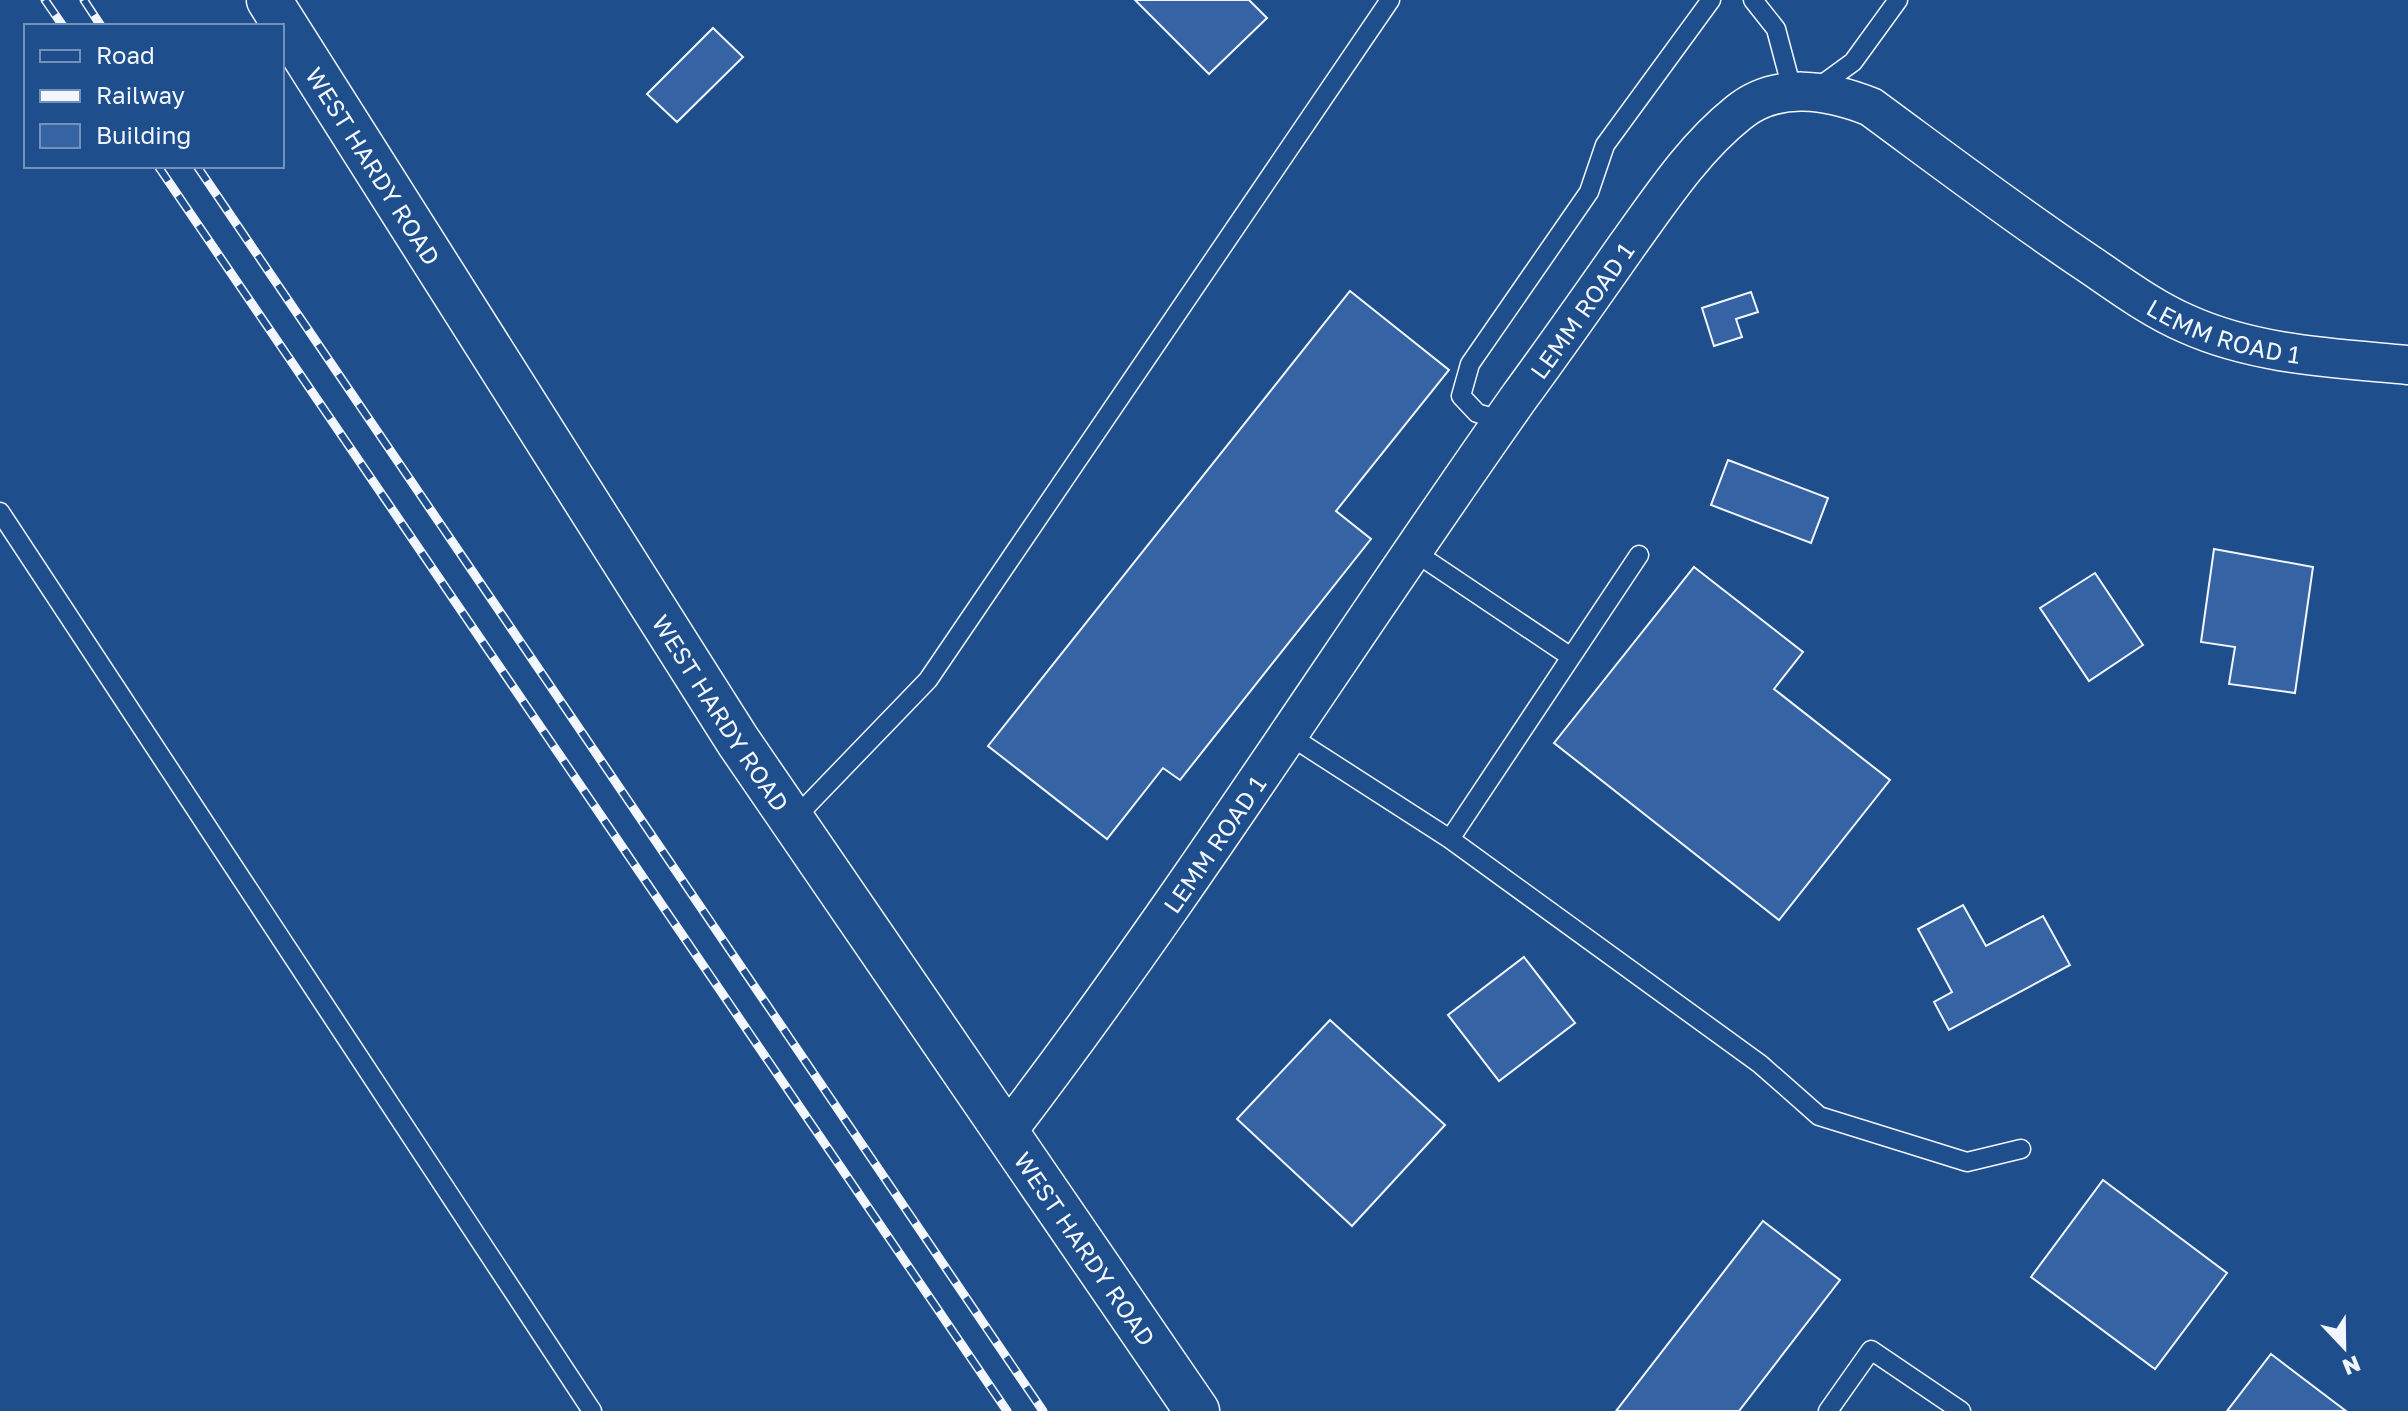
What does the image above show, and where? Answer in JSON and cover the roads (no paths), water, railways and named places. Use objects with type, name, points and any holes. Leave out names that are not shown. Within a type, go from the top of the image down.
[{"type":"main road","name":"WEST HARDY ROAD","points":[[269,0],[738,741],[1197,1411]]},
{"type":"street","name":"LEMM ROAD 1","points":[[1006,1133],[1084,1031],[1413,551],[1680,170],[1740,111],[1774,95],[1803,92],[1840,95],[1871,107],[2051,239],[2139,298],[2186,324],[2240,343],[2297,354],[2408,365]]},
{"type":"lane","points":[[793,820],[928,680],[1390,0]]},
{"type":"lane","points":[[1503,421],[1477,413],[1461,396],[1470,364],[1589,192],[1605,145],[1711,0]]},
{"type":"lane","points":[[1753,0],[1776,29],[1803,92],[1853,62],[1898,0]]},
{"type":"lane","points":[[0,512],[592,1411]]},
{"type":"lane","points":[[1413,551],[1571,657]]},
{"type":"lane","points":[[1450,839],[1639,555]]},
{"type":"lane","points":[[1287,734],[1450,839],[1760,1064],[1819,1116],[1967,1162],[2021,1149]]},
{"type":"lane","points":[[1828,1411],[1871,1350],[1961,1411]]},
{"type":"railway","points":[[45,0],[62,24]]},
{"type":"railway","points":[[84,0],[100,24]]},
{"type":"railway","points":[[159,168],[1007,1411]]},
{"type":"railway","points":[[198,168],[1043,1411]]}]
